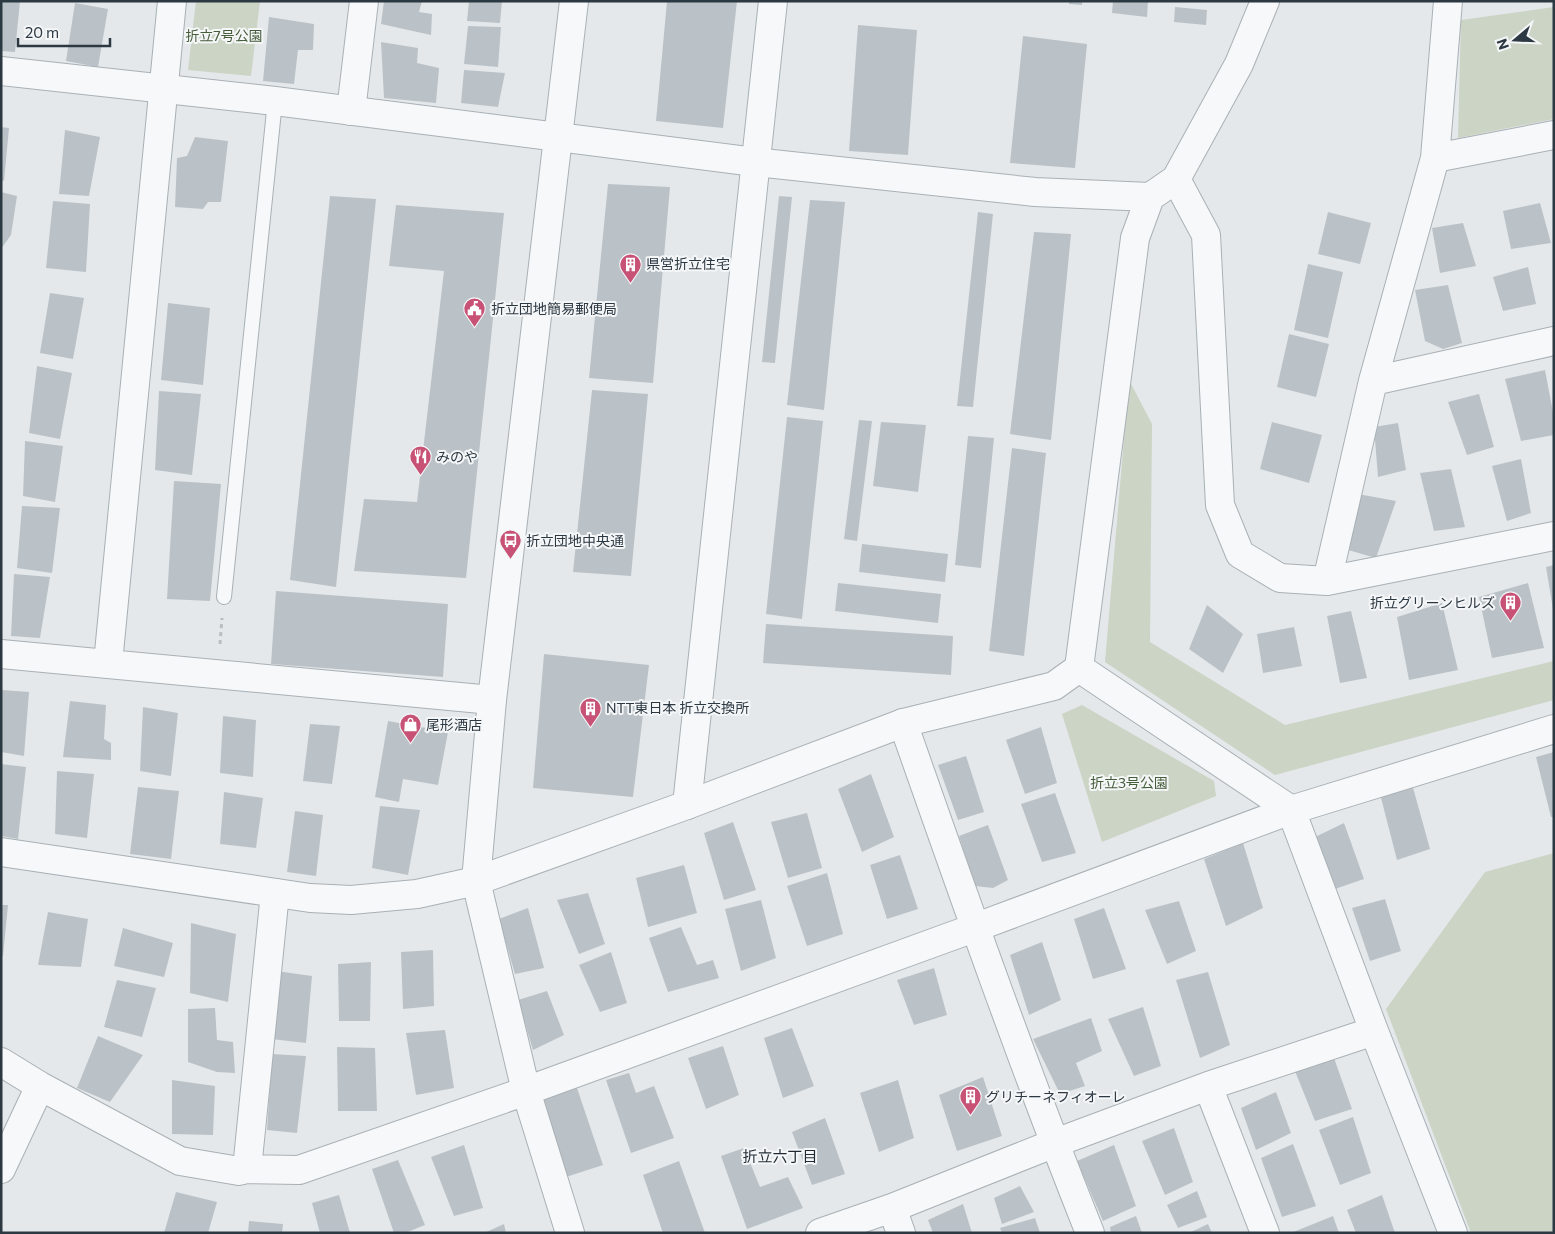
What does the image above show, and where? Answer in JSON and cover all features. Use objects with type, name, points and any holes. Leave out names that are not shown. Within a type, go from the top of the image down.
[{"type":"street","points":[[108,663],[172,1]]},
{"type":"street","points":[[351,111],[364,1]]},
{"type":"street","points":[[570,1233],[526,1091],[476,881],[492,700],[574,1]]},
{"type":"street","points":[[687,805],[773,1]]},
{"type":"street","points":[[1,852],[310,898],[351,900],[417,894],[476,881],[687,805],[903,723],[1054,686],[1079,668],[1135,238],[1150,197],[1176,179],[1239,64],[1265,1]]},
{"type":"street","points":[[1327,581],[1373,382],[1435,158],[1448,1]]},
{"type":"street","points":[[1,71],[275,101],[755,162],[1035,192],[1150,197]]},
{"type":"street","points":[[1435,158],[1554,135]]},
{"type":"street","points":[[1176,179],[1206,235],[1220,505],[1240,554],[1280,578],[1327,581],[1554,536]]},
{"type":"street","points":[[1373,382],[1554,341]]},
{"type":"street","points":[[1,654],[492,700]]},
{"type":"street","points":[[1079,668],[1291,810],[1374,1031],[1453,1233]]},
{"type":"street","points":[[903,723],[974,928],[1090,1233]]},
{"type":"street","points":[[1,1062],[40,1086],[180,1161],[238,1172],[247,1169],[299,1170],[526,1091],[1291,810],[1554,729]]},
{"type":"street","points":[[247,1169],[275,893]]},
{"type":"street","points":[[820,1233],[892,1208],[1055,1143],[1208,1086],[1374,1031]]},
{"type":"street","points":[[1,1169],[40,1086]]},
{"type":"street","points":[[1208,1086],[1265,1233]]},
{"type":"street","points":[[892,1208],[901,1233]]},
{"type":"lane","points":[[224,597],[275,101]]},
{"type":"path","points":[[218,674],[224,597]]},
{"type":"green space","name":"折立7号公園","points":[[196,1],[260,1],[251,76],[188,70]]},
{"type":"green space","points":[[1554,7],[1554,119],[1458,138],[1461,20]]},
{"type":"green space","points":[[1129,380],[1152,424],[1150,642],[1285,725],[1554,661],[1554,700],[1275,775],[1105,662]]},
{"type":"green space","name":"折立3号公園","points":[[1082,705],[1214,781],[1216,796],[1102,842],[1062,714]]},
{"type":"green space","points":[[1554,853],[1554,1233],[1471,1233],[1386,1009],[1485,872]]},
{"type":"building","points":[[1,1],[20,1],[15,52],[1,51]]},
{"type":"building","points":[[384,1],[422,1],[419,12],[432,14],[431,35],[381,24]]},
{"type":"building","points":[[469,1],[502,1],[500,23],[467,21]]},
{"type":"building","points":[[667,1],[737,1],[723,128],[656,121]]},
{"type":"building","points":[[1069,1],[1082,1],[1082,5],[1069,4]]},
{"type":"building","points":[[1113,1],[1148,1],[1147,17],[1112,13]]},
{"type":"building","points":[[75,3],[108,9],[98,67],[66,61]]},
{"type":"building","points":[[1175,7],[1207,10],[1206,25],[1174,22]]},
{"type":"building","points":[[269,17],[314,24],[313,50],[298,50],[294,84],[263,81]]},
{"type":"building","points":[[858,25],[917,30],[908,155],[849,151]]},
{"type":"building","points":[[468,26],[501,27],[498,67],[464,64]]},
{"type":"building","points":[[1023,36],[1087,44],[1075,168],[1010,163]]},
{"type":"building","points":[[381,42],[418,48],[417,63],[439,68],[436,103],[384,98]]},
{"type":"building","points":[[464,70],[505,73],[498,107],[461,103]]},
{"type":"building","points":[[1,127],[9,128],[4,181],[1,180]]},
{"type":"building","points":[[65,130],[100,137],[89,196],[59,194]]},
{"type":"building","points":[[195,137],[228,141],[221,202],[208,202],[203,209],[175,207],[177,158],[187,156]]},
{"type":"building","name":"県営折立住宅","points":[[608,184],[670,187],[653,383],[589,378]]},
{"type":"building","points":[[1,192],[17,196],[11,235],[1,249]]},
{"type":"building","points":[[330,196],[376,199],[336,587],[290,580]]},
{"type":"building","points":[[779,196],[792,197],[775,363],[762,362]]},
{"type":"building","points":[[810,200],[845,202],[824,410],[787,405]]},
{"type":"building","points":[[53,201],[90,204],[86,272],[46,268]]},
{"type":"building","points":[[1540,203],[1551,243],[1511,249],[1503,211]]},
{"type":"building","points":[[396,205],[504,213],[466,578],[354,571],[364,499],[417,502],[444,271],[389,266]]},
{"type":"building","points":[[978,212],[993,214],[973,407],[957,406]]},
{"type":"building","points":[[1328,212],[1371,223],[1360,264],[1318,254]]},
{"type":"building","points":[[1463,223],[1476,266],[1440,273],[1432,228]]},
{"type":"building","points":[[1034,232],[1071,234],[1051,440],[1010,434]]},
{"type":"building","points":[[1308,264],[1343,272],[1328,338],[1294,330]]},
{"type":"building","points":[[1528,267],[1536,304],[1503,311],[1493,277]]},
{"type":"building","points":[[1448,285],[1462,343],[1443,349],[1425,341],[1415,290]]},
{"type":"building","points":[[50,293],[84,298],[73,359],[40,353]]},
{"type":"building","points":[[168,303],[210,308],[203,385],[161,380]]},
{"type":"building","points":[[1289,334],[1329,344],[1316,397],[1277,387]]},
{"type":"building","points":[[37,366],[72,373],[60,439],[29,433]]},
{"type":"building","points":[[1545,370],[1554,418],[1554,435],[1521,441],[1505,379]]},
{"type":"building","points":[[592,390],[648,394],[631,576],[573,572]]},
{"type":"building","points":[[159,391],[201,394],[192,475],[155,470]]},
{"type":"building","points":[[1479,394],[1494,447],[1467,455],[1448,402]]},
{"type":"building","points":[[787,417],[823,421],[802,619],[766,614]]},
{"type":"building","points":[[859,420],[872,421],[857,541],[844,539]]},
{"type":"building","points":[[881,422],[926,425],[918,492],[873,486]]},
{"type":"building","points":[[1272,422],[1322,435],[1309,483],[1260,469]]},
{"type":"building","points":[[1398,423],[1406,470],[1378,477],[1374,427]]},
{"type":"building","points":[[968,436],[994,438],[981,568],[955,565]]},
{"type":"building","points":[[25,441],[63,446],[55,502],[23,496]]},
{"type":"building","points":[[1012,448],[1046,453],[1024,656],[989,651]]},
{"type":"building","points":[[1521,459],[1531,513],[1507,521],[1492,466]]},
{"type":"building","points":[[1451,469],[1465,527],[1434,531],[1420,473]]},
{"type":"building","points":[[174,481],[221,484],[210,601],[167,599]]},
{"type":"building","points":[[1358,494],[1396,501],[1376,558],[1348,550]]},
{"type":"building","points":[[22,506],[60,508],[52,573],[17,568]]},
{"type":"building","points":[[862,544],[948,554],[945,582],[859,572]]},
{"type":"building","points":[[1554,565],[1554,609],[1553,609],[1546,567]]},
{"type":"building","points":[[14,574],[50,577],[40,638],[11,636]]},
{"type":"building","points":[[838,583],[941,594],[938,623],[835,611]]},
{"type":"building","name":"折立グリーンヒルズ","points":[[1528,583],[1544,648],[1492,658],[1479,597]]},
{"type":"building","points":[[276,591],[448,604],[443,677],[271,664]]},
{"type":"building","points":[[1442,603],[1458,670],[1409,680],[1397,617]]},
{"type":"building","points":[[1207,605],[1243,634],[1223,673],[1189,649]]},
{"type":"building","points":[[1351,611],[1367,678],[1340,683],[1327,616]]},
{"type":"building","points":[[766,624],[953,636],[951,675],[763,663]]},
{"type":"building","points":[[1294,627],[1302,666],[1263,673],[1257,634]]},
{"type":"building","name":"NTT東日本 折立交換所","points":[[544,654],[649,665],[633,797],[533,788]]},
{"type":"building","points":[[2,690],[29,692],[24,756],[1,752]]},
{"type":"building","points":[[70,701],[106,705],[104,739],[111,743],[111,760],[63,757]]},
{"type":"building","points":[[143,707],[178,713],[171,776],[140,771]]},
{"type":"building","points":[[223,716],[256,720],[253,777],[220,773]]},
{"type":"building","points":[[388,721],[448,732],[438,785],[403,779],[399,802],[375,797]]},
{"type":"building","points":[[310,724],[340,726],[332,784],[303,781]]},
{"type":"building","points":[[1041,727],[1057,783],[1025,794],[1006,740]]},
{"type":"building","points":[[1554,752],[1554,817],[1551,817],[1536,757]]},
{"type":"building","points":[[966,756],[984,812],[958,820],[938,765]]},
{"type":"building","points":[[1,764],[26,767],[18,839],[1,836]]},
{"type":"building","points":[[57,771],[94,774],[87,838],[55,834]]},
{"type":"building","points":[[871,774],[894,837],[862,852],[838,789]]},
{"type":"building","points":[[1412,784],[1430,849],[1397,860],[1380,794]]},
{"type":"building","points":[[138,787],[179,791],[171,859],[130,854]]},
{"type":"building","points":[[224,792],[263,798],[256,848],[220,844]]},
{"type":"building","points":[[1055,793],[1076,853],[1042,862],[1021,804]]},
{"type":"building","points":[[380,806],[420,810],[408,875],[372,868]]},
{"type":"building","points":[[295,811],[323,815],[316,876],[287,872]]},
{"type":"building","points":[[807,813],[822,868],[788,878],[771,822]]},
{"type":"building","points":[[733,822],[756,890],[724,900],[704,833]]},
{"type":"building","points":[[1344,823],[1364,879],[1332,890],[1311,839]]},
{"type":"building","points":[[988,825],[1008,880],[993,888],[975,886],[959,836]]},
{"type":"building","points":[[1243,843],[1263,908],[1226,926],[1204,859]]},
{"type":"building","points":[[900,855],[918,909],[887,919],[870,865]]},
{"type":"building","points":[[684,865],[697,913],[648,927],[636,878]]},
{"type":"building","points":[[827,873],[843,934],[807,946],[787,886]]},
{"type":"building","points":[[588,893],[605,944],[579,954],[557,900]]},
{"type":"building","points":[[1385,899],[1401,951],[1370,961],[1352,908]]},
{"type":"building","points":[[761,900],[776,958],[741,971],[725,909]]},
{"type":"building","points":[[1179,901],[1196,951],[1167,964],[1145,910]]},
{"type":"building","points":[[1,905],[8,905],[3,956],[1,956]]},
{"type":"building","points":[[528,908],[544,968],[515,974],[499,919]]},
{"type":"building","points":[[1104,908],[1126,969],[1093,979],[1074,919]]},
{"type":"building","points":[[48,912],[88,919],[81,967],[38,965]]},
{"type":"building","points":[[191,923],[236,934],[228,1002],[190,993]]},
{"type":"building","points":[[681,927],[697,965],[713,960],[719,978],[668,992],[649,938]]},
{"type":"building","points":[[123,928],[173,943],[164,977],[114,966]]},
{"type":"building","points":[[1042,942],[1061,1000],[1029,1015],[1010,955]]},
{"type":"building","points":[[433,950],[434,1006],[403,1009],[401,952]]},
{"type":"building","points":[[611,952],[627,1003],[600,1012],[579,965]]},
{"type":"building","points":[[371,962],[370,1021],[339,1021],[338,964]]},
{"type":"building","points":[[934,968],[947,1015],[914,1025],[897,980]]},
{"type":"building","points":[[276,971],[312,976],[306,1043],[271,1039]]},
{"type":"building","points":[[1208,972],[1230,1045],[1200,1058],[1176,980]]},
{"type":"building","points":[[117,980],[156,988],[142,1037],[104,1027]]},
{"type":"building","points":[[547,991],[564,1035],[533,1050],[518,1000]]},
{"type":"building","points":[[1143,1007],[1161,1066],[1134,1076],[1108,1019]]},
{"type":"building","points":[[215,1008],[217,1040],[233,1042],[235,1073],[217,1072],[188,1062],[188,1009]]},
{"type":"building","points":[[1091,1018],[1102,1051],[1076,1063],[1085,1086],[1060,1094],[1033,1039]]},
{"type":"building","points":[[792,1028],[814,1086],[783,1098],[764,1038]]},
{"type":"building","points":[[445,1030],[454,1088],[416,1095],[406,1033]]},
{"type":"building","points":[[98,1036],[143,1055],[110,1102],[77,1088]]},
{"type":"building","points":[[723,1046],[739,1095],[706,1109],[688,1058]]},
{"type":"building","points":[[337,1047],[375,1048],[377,1111],[338,1111]]},
{"type":"building","points":[[272,1054],[306,1056],[297,1133],[267,1130]]},
{"type":"building","points":[[1333,1055],[1352,1109],[1315,1121],[1295,1071]]},
{"type":"building","points":[[629,1073],[636,1093],[654,1086],[674,1138],[631,1153],[606,1080]]},
{"type":"building","name":"グリチーネフィオーレ","points":[[983,1077],[1002,1136],[957,1151],[939,1095]]},
{"type":"building","points":[[172,1080],[215,1086],[213,1135],[172,1134]]},
{"type":"building","points":[[898,1080],[914,1138],[879,1152],[860,1093]]},
{"type":"building","points":[[577,1088],[603,1165],[566,1177],[540,1101]]},
{"type":"building","points":[[1276,1092],[1291,1133],[1256,1150],[1241,1108]]},
{"type":"building","points":[[1353,1117],[1371,1173],[1340,1185],[1319,1130]]},
{"type":"building","points":[[825,1118],[845,1174],[812,1185],[792,1132]]},
{"type":"building","points":[[1174,1128],[1193,1182],[1165,1195],[1142,1141]]},
{"type":"building","points":[[1293,1144],[1316,1206],[1282,1217],[1261,1158]]},
{"type":"building","points":[[464,1145],[483,1208],[454,1216],[431,1157]]},
{"type":"building","points":[[1114,1145],[1136,1206],[1103,1221],[1077,1161]]},
{"type":"building","points":[[744,1148],[760,1187],[788,1177],[803,1208],[747,1229],[721,1156]]},
{"type":"building","points":[[398,1160],[425,1225],[405,1233],[394,1233],[372,1169]]},
{"type":"building","points":[[679,1161],[705,1233],[663,1233],[643,1175]]},
{"type":"building","points":[[1020,1186],[1034,1212],[1002,1224],[994,1198]]},
{"type":"building","points":[[1197,1191],[1207,1217],[1178,1228],[1167,1205]]},
{"type":"building","points":[[176,1192],[217,1202],[208,1233],[164,1233]]},
{"type":"building","points":[[339,1195],[350,1233],[320,1233],[312,1203]]},
{"type":"building","points":[[1382,1195],[1395,1233],[1356,1233],[1347,1210]]},
{"type":"building","points":[[963,1204],[972,1233],[933,1233],[928,1220]]},
{"type":"building","points":[[1136,1216],[1142,1233],[1111,1233],[1110,1227]]},
{"type":"building","points":[[1333,1216],[1339,1233],[1291,1233]]},
{"type":"building","points":[[1035,1218],[1040,1233],[1002,1233],[1000,1228]]},
{"type":"building","points":[[249,1221],[283,1224],[282,1233],[248,1233]]},
{"type":"building","points":[[504,1224],[506,1233],[484,1233]]},
{"type":"building","points":[[1208,1224],[1212,1233],[1189,1233]]},
{"type":"place","name":"県営折立住宅","points":[[630,283]]},
{"type":"place","name":"折立団地簡易郵便局","points":[[475,328]]},
{"type":"place","name":"みのや","points":[[420,476]]},
{"type":"place","name":"折立団地中央通","points":[[510,560]]},
{"type":"place","name":"折立グリーンヒルズ","points":[[1511,622]]},
{"type":"place","name":"NTT東日本 折立交換所","points":[[590,727]]},
{"type":"place","name":"尾形酒店","points":[[410,744]]},
{"type":"place","name":"グリチーネフィオーレ","points":[[970,1116]]},
{"type":"district","name":"折立六丁目","points":[[780,1157]]}]
